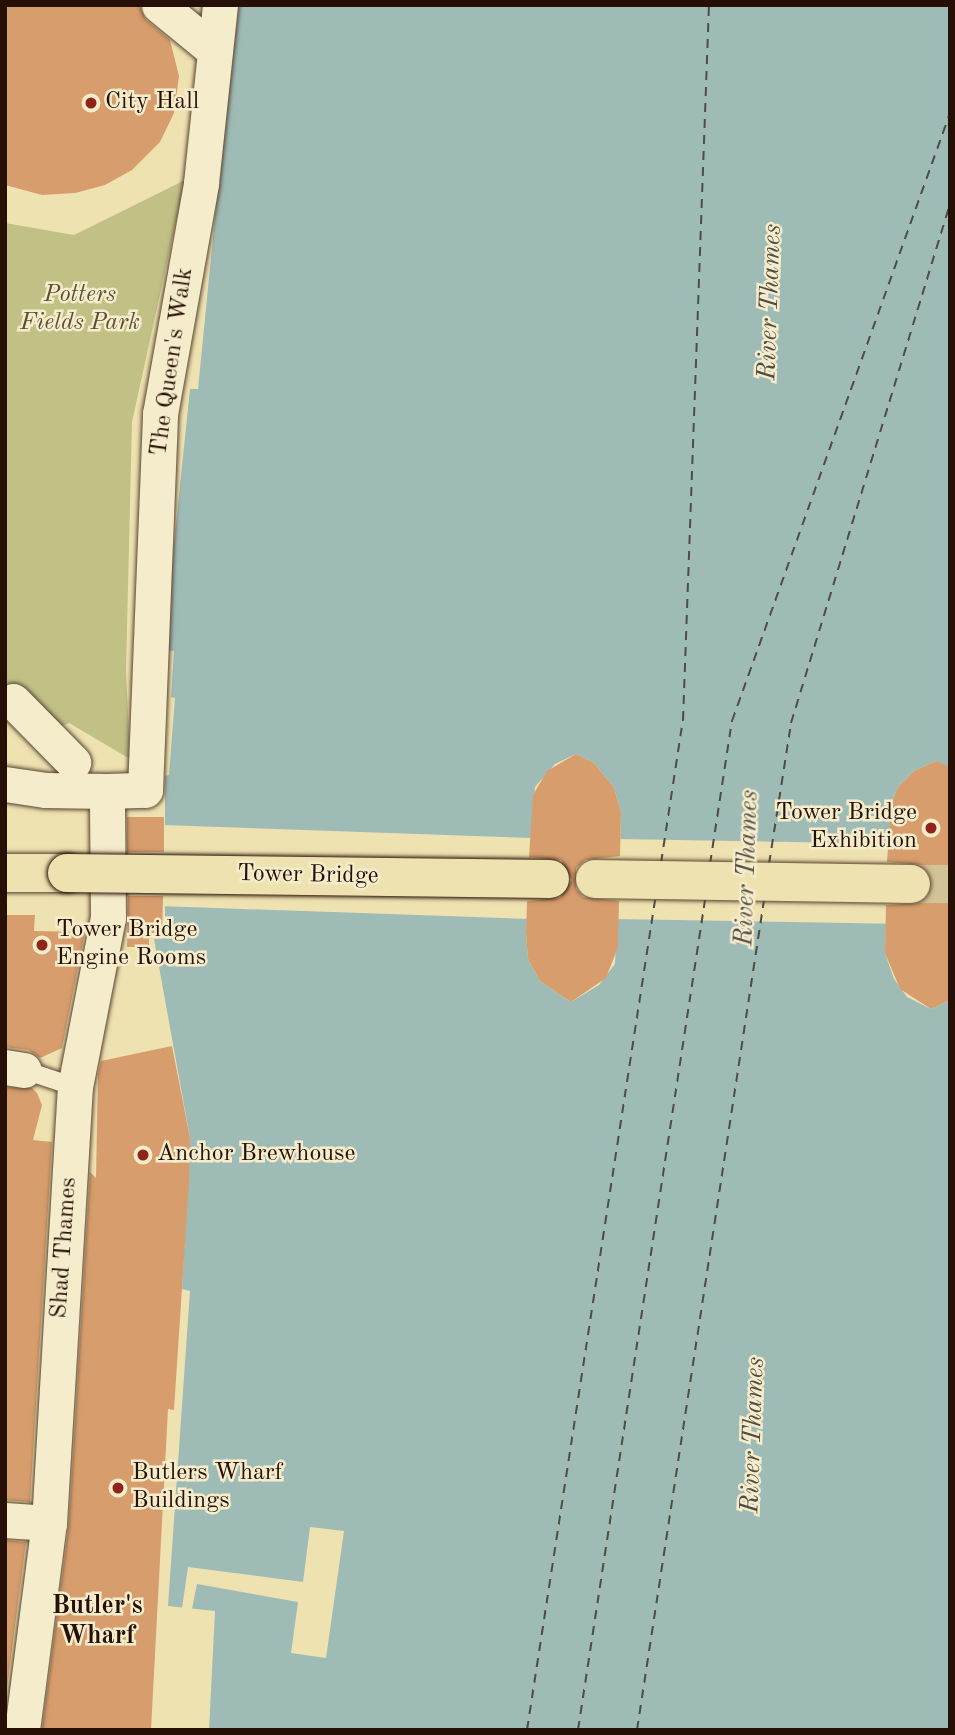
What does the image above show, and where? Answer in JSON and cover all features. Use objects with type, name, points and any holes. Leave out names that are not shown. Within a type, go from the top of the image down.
[{"type":"highway","name":"Tower Bridge","points":[[5,873],[550,879]]},
{"type":"highway","points":[[595,880],[911,884]]},
{"type":"street","points":[[159,5],[215,51]]},
{"type":"street","name":"The Queen's Walk","points":[[86,785],[145,790],[160,414],[201,183],[220,5]]},
{"type":"street","points":[[13,701],[86,785]]},
{"type":"street","name":"Shad Thames","points":[[22,1730],[49,1523],[75,1087],[108,918],[86,785],[68,723]]},
{"type":"street","points":[[5,784],[86,785]]},
{"type":"street","points":[[5,1520],[49,1523]]},
{"type":"lane","points":[[15,1068],[75,1087]]},
{"type":"green space","name":"Potters Fields Park","points":[[185,180],[132,422],[126,670],[130,759],[69,723],[58,728],[5,680],[5,223],[74,235]]},
{"type":"water","name":"River Thames","points":[[236,5],[950,5],[950,768],[936,761],[914,771],[898,787],[891,804],[885,953],[894,979],[907,997],[931,1009],[950,1000],[950,1730],[209,1730],[215,1611],[168,1606],[190,1291],[182,1289],[190,1138],[154,939],[165,938],[165,776],[169,775],[175,698],[171,697],[174,651],[163,650],[190,389],[198,389]],"holes":[[[576,754],[594,763],[614,788],[621,812],[615,964],[599,985],[571,1002],[540,981],[528,959],[526,933],[535,787],[555,764]]]},
{"type":"pier","points":[[163,825],[533,838],[530,919],[160,906]]},
{"type":"pier","points":[[617,839],[891,844],[890,924],[616,919]]},
{"type":"pier","points":[[310,1527],[344,1531],[326,1658],[291,1653],[298,1602],[197,1584],[192,1609],[182,1608],[188,1567],[303,1582]]},
{"type":"building","name":"City Hall","points":[[5,5],[139,5],[146,20],[170,40],[179,76],[174,113],[160,142],[132,170],[105,185],[75,193],[42,195],[5,185]]},
{"type":"building","points":[[576,754],[594,763],[614,788],[621,812],[620,856],[585,860],[576,868],[576,889],[583,897],[619,901],[618,947],[606,978],[571,1002],[540,981],[528,959],[526,933],[527,901],[560,898],[572,880],[561,860],[529,857],[533,795],[547,771]]},
{"type":"building","points":[[936,761],[950,767],[950,1000],[931,1009],[900,989],[885,953],[886,905],[921,903],[933,885],[922,865],[887,862],[891,804],[898,787],[914,771]]},
{"type":"building","points":[[127,817],[164,817],[164,852],[127,852]]},
{"type":"building","points":[[128,896],[163,896],[162,938],[149,939],[149,947],[127,947]]},
{"type":"building","points":[[5,915],[35,915],[34,931],[85,932],[62,1048],[40,1058],[28,1050],[5,1047]]},
{"type":"building","points":[[172,1046],[190,1138],[189,1182],[174,1410],[168,1409],[151,1730],[42,1730],[69,1524],[90,1172],[96,1178],[98,1075],[101,1061]]},
{"type":"building","points":[[5,1087],[32,1088],[37,1093],[42,1105],[33,1140],[52,1142],[30,1502],[5,1500]]},
{"type":"building","points":[[5,1540],[26,1542],[5,1703]]},
{"type":"ferry route","points":[[661,863],[683,720],[709,5]]},
{"type":"ferry route","points":[[710,864],[732,721],[950,113]]},
{"type":"ferry route","points":[[769,864],[791,723],[950,204]]},
{"type":"ferry route","points":[[527,1730],[655,900]]},
{"type":"ferry route","points":[[578,1730],[705,900]]},
{"type":"ferry route","points":[[637,1730],[764,900]]},
{"type":"tunnel","points":[[911,884],[950,884]]},
{"type":"place","name":"City Hall","points":[[91,103]]},
{"type":"place","name":"Tower Bridge Exhibition","points":[[931,828]]},
{"type":"place","name":"Tower Bridge Engine Rooms","points":[[42,945]]},
{"type":"place","name":"Anchor Brewhouse","points":[[143,1155]]},
{"type":"place","name":"Butlers Wharf Buildings","points":[[118,1488]]},
{"type":"district","name":"Butler's Wharf","points":[[97,1622]]}]
